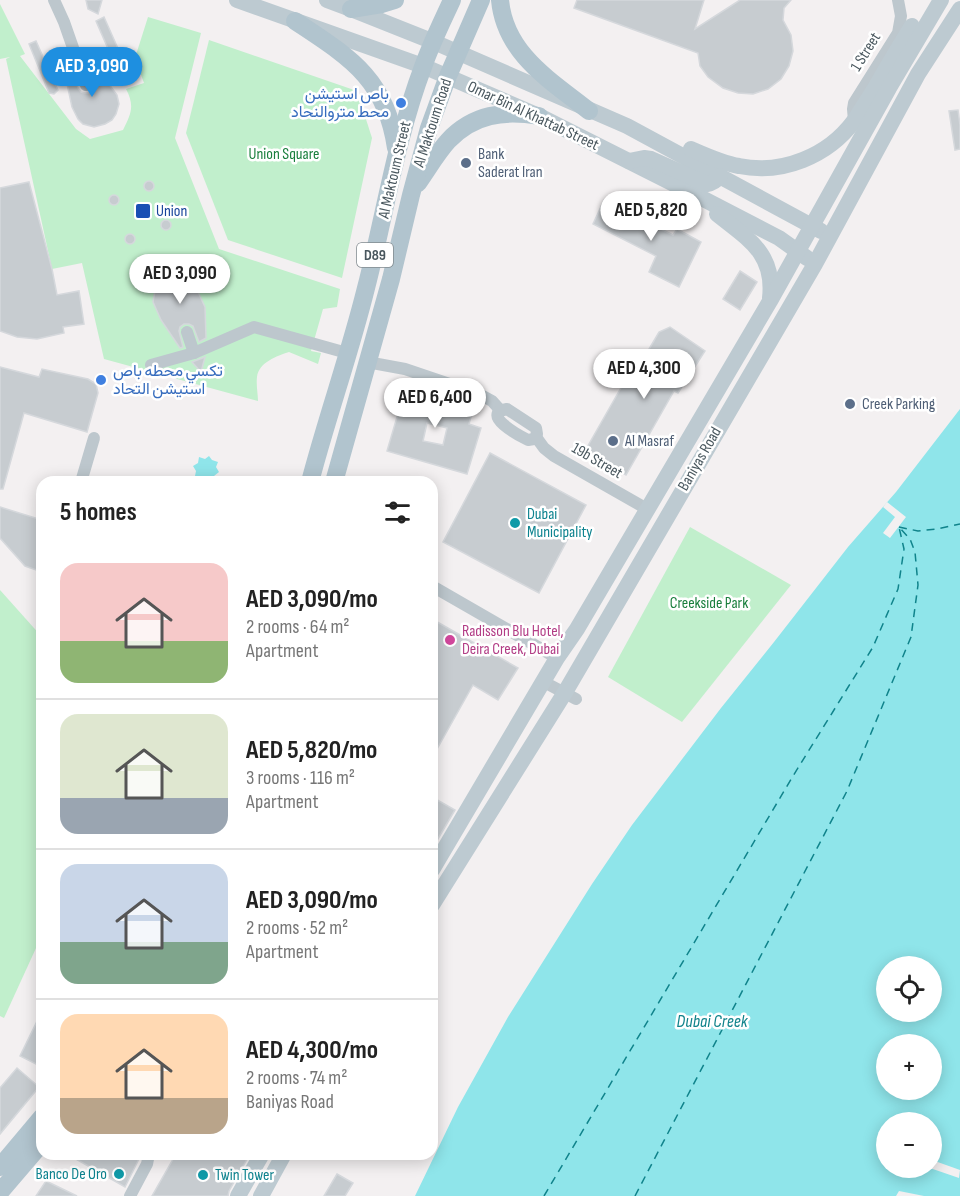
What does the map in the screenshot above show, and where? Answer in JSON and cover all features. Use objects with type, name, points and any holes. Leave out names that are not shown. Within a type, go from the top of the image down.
[{"type":"main road","name":"Omar Bin Al Khattab Street","points":[[237,0],[423,66],[539,116],[779,238],[815,264]]},
{"type":"main road","name":"Omar Bin Al Khattab Street","points":[[327,0],[434,42],[627,126],[830,236]]},
{"type":"main road","points":[[351,9],[395,0]]},
{"type":"main road","name":"D89","points":[[434,42],[452,0]]},
{"type":"main road","name":"D89","points":[[458,53],[481,0]]},
{"type":"main road","points":[[500,0],[506,27],[519,51],[538,70],[589,111]]},
{"type":"main road","points":[[647,136],[668,139],[725,163],[749,168],[790,164],[819,152],[832,143],[854,121],[928,0]]},
{"type":"main road","name":"Baniyas Road","points":[[557,658],[577,629],[770,301],[941,0]]},
{"type":"main road","name":"Baniyas Road","points":[[438,862],[560,691],[578,670],[815,264],[918,74],[960,9]]},
{"type":"main road","points":[[295,21],[337,49],[366,75],[387,111],[397,154]]},
{"type":"main road","name":"Al Maktoum Road","points":[[423,66],[434,42]]},
{"type":"main road","name":"Al Maktoum Road","points":[[411,195],[429,128],[458,53]]},
{"type":"main road","name":"Al Maktoum Street","points":[[311,476],[366,292],[397,154],[423,66]]},
{"type":"main road","points":[[411,195],[447,142],[459,131],[488,116],[505,113],[539,116]]},
{"type":"main road","points":[[628,161],[651,159],[707,184],[717,180],[720,176]]},
{"type":"main road","points":[[688,191],[754,244],[764,257],[770,271],[772,286],[770,301]]},
{"type":"main road","name":"Al Maktoum Street","points":[[336,476],[391,279],[411,195]]},
{"type":"main road","points":[[578,670],[572,660],[573,649],[628,558],[635,529]]},
{"type":"main road","points":[[438,895],[472,841],[482,815],[560,691],[567,669],[564,663],[557,658]]},
{"type":"main road","points":[[0,1167],[36,1123]]},
{"type":"main road","points":[[0,1192],[36,1150]]},
{"type":"main road","points":[[238,1196],[259,1160]]},
{"type":"main road","points":[[261,1196],[281,1160]]},
{"type":"street","points":[[54,0],[86,85]]},
{"type":"street","name":"1 Street","points":[[854,121],[854,103],[897,33],[901,16],[898,0]]},
{"type":"street","points":[[151,365],[194,352],[254,327],[347,353]]},
{"type":"street","points":[[187,332],[194,352]]},
{"type":"street","name":"19b Street","points":[[367,362],[405,369],[480,394],[492,401],[501,411],[511,411],[534,426],[537,431],[536,437],[554,456],[647,509]]},
{"type":"street","points":[[83,476],[94,438]]},
{"type":"street","points":[[438,589],[557,658]]},
{"type":"street","points":[[130,1196],[148,1160]]},
{"type":"green space","points":[[0,4],[25,54],[20,56],[76,129],[90,139],[123,130],[126,124],[131,105],[126,89],[144,83],[135,58],[148,17],[201,33],[175,138],[219,249],[340,289],[337,307],[323,309],[311,351],[321,353],[318,364],[289,352],[269,360],[258,372],[258,401],[104,359],[82,263],[52,269],[6,59],[10,57],[0,59]]},
{"type":"green space","name":"Union Square","points":[[209,40],[357,91],[372,138],[342,278],[228,240],[186,133]]},
{"type":"green space","name":"Creekside Park","points":[[690,527],[791,585],[682,722],[608,677]]},
{"type":"green space","points":[[0,590],[36,630],[36,948],[4,1018],[0,1016]]},
{"type":"water","name":"Dubai Creek","points":[[960,409],[960,1196],[924,1196],[899,1191],[896,1196],[415,1196],[432,1160],[438,1160],[438,1148],[458,1107],[508,1017],[592,884],[632,825]]},
{"type":"water","points":[[209,456],[218,462],[216,467],[219,472],[214,476],[195,476],[196,471],[193,466],[198,463],[199,457],[205,459]]},
{"type":"pier","points":[[887,502],[906,517],[890,538],[883,533],[895,517],[883,507]]},
{"type":"pier","points":[[942,1164],[960,1170],[959,1178],[942,1172]]},
{"type":"building","points":[[86,0],[102,0],[98,14],[88,9]]},
{"type":"building","points":[[577,0],[704,0],[695,29],[740,0],[791,0],[784,8],[783,20],[791,35],[793,51],[789,66],[781,79],[768,89],[753,94],[738,93],[723,88],[708,77],[700,66],[698,53],[574,8]]},
{"type":"building","points":[[104,17],[124,62],[120,68],[116,67],[96,21]]},
{"type":"building","points":[[36,41],[58,90],[54,94],[49,93],[29,44]]},
{"type":"building","points":[[66,53],[81,92],[89,93],[94,86],[84,54],[117,95],[119,104],[112,120],[94,127],[83,124],[78,119],[72,107],[67,84]]},
{"type":"building","points":[[958,110],[960,149],[955,150],[949,111]]},
{"type":"building","points":[[149,181],[153,182],[153,190],[149,191],[145,190],[144,186],[145,182]]},
{"type":"building","points":[[29,182],[57,295],[79,291],[84,324],[63,327],[64,333],[37,339],[17,337],[0,331],[0,188]]},
{"type":"building","points":[[114,195],[118,196],[118,204],[114,205],[110,204],[109,200],[110,196]]},
{"type":"building","points":[[604,200],[673,235],[677,229],[701,242],[679,287],[649,272],[656,256],[593,224]]},
{"type":"building","points":[[166,220],[170,221],[170,229],[166,230],[162,229],[161,225],[162,221]]},
{"type":"building","points":[[130,234],[134,235],[134,243],[130,244],[126,243],[125,239],[126,235]]},
{"type":"building","points":[[182,259],[187,264],[182,275],[193,284],[205,307],[206,338],[199,342],[193,326],[184,324],[179,331],[183,347],[180,348],[161,320],[153,302],[156,285],[169,277],[179,275],[177,263]]},
{"type":"building","points":[[740,271],[757,282],[740,310],[723,299]]},
{"type":"building","points":[[145,273],[149,274],[155,283],[142,282],[141,277]]},
{"type":"building","points":[[670,327],[705,351],[678,393],[674,391],[626,475],[585,451],[626,379],[645,390],[642,361],[659,332]]},
{"type":"building","points":[[205,357],[201,372],[192,362]]},
{"type":"building","points":[[0,367],[39,377],[42,369],[88,379],[96,384],[98,393],[87,432],[24,413],[3,489],[0,489]]},
{"type":"building","points":[[407,383],[475,402],[469,424],[481,428],[467,474],[387,451]],"holes":[[[427,423],[447,428],[443,445],[423,441]]]},
{"type":"building","name":"Dubai Municipality","points":[[490,453],[586,505],[539,593],[443,542]]},
{"type":"building","points":[[0,507],[36,518],[36,570],[25,566],[0,538]]},
{"type":"building","name":"Radisson Blu Hotel, Deira Creek, Dubai","points":[[438,622],[518,668],[498,700],[473,685],[438,747]]},
{"type":"building","points":[[438,800],[455,810],[438,839]]},
{"type":"building","points":[[36,1023],[36,1064],[20,1056]]},
{"type":"building","points":[[17,1068],[36,1084],[36,1091],[0,1134],[0,1088]]},
{"type":"building","name":"Banco De Oro","points":[[78,1160],[138,1160],[125,1187]]},
{"type":"building","name":"Twin Tower","points":[[173,1160],[247,1160],[228,1196],[152,1196]]},
{"type":"building","points":[[337,1174],[353,1183],[345,1196],[324,1196]]},
{"type":"building","points":[[46,1181],[77,1196],[36,1196]]},
{"type":"ferry route","points":[[899,527],[918,531],[960,524]]},
{"type":"ferry route","points":[[544,1196],[793,776],[873,647],[898,589],[904,549],[899,527]]},
{"type":"ferry route","points":[[635,1196],[847,791],[911,637],[918,585],[915,552],[910,539],[899,527]]},
{"type":"place","name":"باص استيشن محط متروالنحاد","points":[[401,103]]},
{"type":"place","name":"Bank Saderat Iran","points":[[466,163]]},
{"type":"place","name":"Union","points":[[143,211]]},
{"type":"place","name":"تكسي محطه باص استيشن التحاد","points":[[101,380]]},
{"type":"place","name":"Creek Parking","points":[[850,404]]},
{"type":"place","name":"Al Masraf","points":[[613,441]]},
{"type":"place","name":"Dubai Municipality","points":[[515,523]]},
{"type":"place","name":"Radisson Blu Hotel, Deira Creek, Dubai","points":[[450,640]]},
{"type":"place","name":"Banco De Oro","points":[[119,1174]]},
{"type":"place","name":"Twin Tower","points":[[203,1175]]}]
